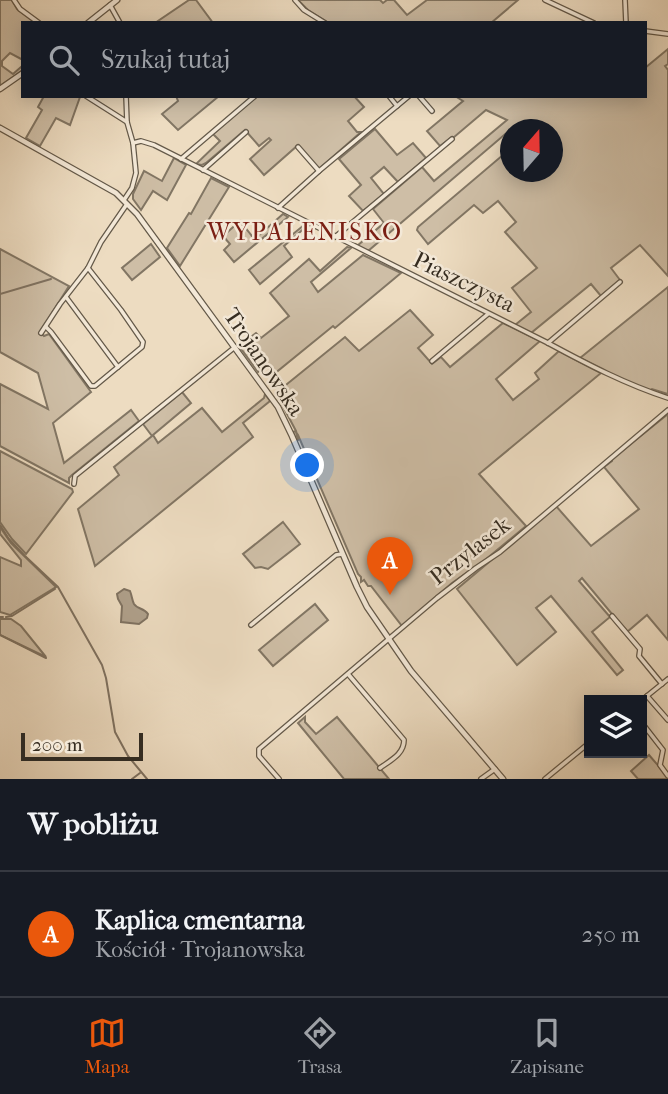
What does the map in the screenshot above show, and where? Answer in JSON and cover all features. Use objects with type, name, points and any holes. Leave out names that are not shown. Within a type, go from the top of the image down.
[{"type":"street","points":[[14,0],[20,9],[36,21]]},
{"type":"street","points":[[90,21],[117,0]]},
{"type":"street","points":[[295,0],[304,10],[322,21]]},
{"type":"street","points":[[544,0],[590,21]]},
{"type":"street","points":[[625,0],[626,21]]},
{"type":"street","points":[[110,5],[119,21]]},
{"type":"street","points":[[647,31],[668,34]]},
{"type":"street","points":[[0,89],[21,74]]},
{"type":"street","points":[[89,98],[127,122]]},
{"type":"street","points":[[41,333],[88,268],[126,202],[136,178],[126,98]]},
{"type":"street","points":[[181,159],[253,98]]},
{"type":"street","points":[[391,98],[397,106]]},
{"type":"street","points":[[278,208],[407,98]]},
{"type":"street","points":[[421,98],[432,111]]},
{"type":"street","name":"Trojanowska","points":[[0,128],[106,187],[126,202],[271,396],[283,416],[342,554],[367,607],[388,640],[503,779]]},
{"type":"street","points":[[204,170],[246,132]]},
{"type":"street","points":[[335,237],[452,139]]},
{"type":"street","name":"Piaszczysta","points":[[133,143],[149,143],[602,372],[668,398]]},
{"type":"street","points":[[298,147],[319,171]]},
{"type":"street","points":[[46,327],[91,386],[95,386],[139,351],[143,342],[88,268]]},
{"type":"street","points":[[548,343],[620,282]]},
{"type":"street","points":[[66,297],[118,367]]},
{"type":"street","points":[[432,361],[488,314]]},
{"type":"street","points":[[74,484],[75,476],[235,347]]},
{"type":"street","name":"Przylasek","points":[[279,779],[258,756],[259,749],[466,575],[500,552],[668,410]]},
{"type":"street","points":[[251,625],[336,555],[342,554]]},
{"type":"street","points":[[612,616],[640,649],[639,656],[662,684]]},
{"type":"street","points":[[348,674],[404,740],[401,752],[380,768]]},
{"type":"street","points":[[668,679],[647,696],[668,720]]},
{"type":"street","points":[[647,729],[663,750],[660,765],[668,776]]},
{"type":"street","points":[[545,779],[584,748]]},
{"type":"street","points":[[481,779],[495,769]]},
{"type":"shaded area","points":[[0,0],[12,0],[17,9],[33,21],[21,21],[21,59],[10,53],[2,61],[2,66],[13,74],[21,67],[21,71],[0,86]]},
{"type":"shaded area","points":[[189,0],[196,0],[212,21],[158,21]]},
{"type":"shaded area","points":[[298,0],[380,0],[383,3],[394,0],[407,15],[427,0],[518,0],[493,21],[326,21]]},
{"type":"shaded area","points":[[668,49],[668,64],[665,66],[668,70],[668,276],[640,245],[611,268],[620,280],[601,296],[591,284],[531,333],[515,325],[531,312],[512,288],[537,268],[505,232],[516,222],[498,201],[483,213],[474,205],[428,244],[417,230],[500,157],[500,182],[563,182],[563,119],[505,119],[486,110],[440,146],[427,131],[463,101],[458,98],[647,98],[647,66]]},
{"type":"shaded area","points":[[43,98],[80,98],[70,125],[56,118],[40,146],[26,138],[42,110],[38,107]]},
{"type":"shaded area","points":[[177,98],[217,98],[178,130],[162,114],[178,101]]},
{"type":"shaded area","points":[[255,98],[356,98],[364,107],[348,121],[357,132],[361,132],[319,169],[297,146],[264,175],[250,159],[271,140],[269,138],[259,146],[245,130],[206,163],[196,164],[220,141],[213,134]]},
{"type":"shaded area","points":[[500,126],[500,139],[368,251],[357,246],[384,223],[373,209],[422,167],[434,181]]},
{"type":"shaded area","points":[[375,129],[397,155],[413,143],[426,158],[398,182],[384,167],[371,178],[384,194],[363,211],[349,196],[361,185],[339,159]]},
{"type":"shaded area","points":[[174,158],[186,165],[167,200],[153,191],[141,210],[133,199],[133,194],[144,171],[162,181]]},
{"type":"shaded area","points":[[211,178],[229,187],[180,266],[167,248],[189,213],[191,214]]},
{"type":"shaded area","points":[[283,214],[288,217],[234,262],[224,250],[230,244],[223,236],[240,221],[252,236],[257,237]]},
{"type":"shaded area","points":[[304,225],[307,226],[284,246],[292,257],[260,284],[249,270]]},
{"type":"shaded area","points":[[151,244],[160,257],[132,280],[122,268]]},
{"type":"shaded area","points":[[347,247],[351,248],[311,282],[318,292],[363,255],[401,273],[274,374],[266,365],[258,372],[239,346],[256,333],[261,338],[289,316],[270,293],[309,259],[320,271]]},
{"type":"shaded area","points":[[0,249],[69,286],[40,332],[44,336],[49,334],[91,392],[53,423],[64,463],[131,410],[139,421],[72,475],[69,483],[0,446],[0,384],[48,409],[38,373],[0,352]]},
{"type":"shaded area","points":[[668,287],[668,394],[652,389],[649,391],[628,383],[580,358]]},
{"type":"shaded area","points":[[410,310],[433,335],[418,348],[432,364],[441,357],[450,367],[503,323],[540,341],[496,379],[513,400],[539,379],[535,373],[559,351],[601,373],[479,474],[526,526],[402,626],[371,586],[364,580],[361,582],[298,435],[296,432],[296,441],[293,432],[296,431],[276,393],[345,337],[359,351]]},
{"type":"shaded area","points":[[182,392],[191,403],[153,435],[158,443],[202,408],[222,432],[264,398],[265,394],[270,401],[243,423],[253,437],[95,566],[78,509],[119,475],[114,467],[152,436],[143,424]]},
{"type":"shaded area","points":[[668,414],[668,640],[647,615],[627,632],[582,578],[579,581],[610,617],[592,632],[623,670],[617,675],[551,596],[536,608],[556,632],[517,665],[457,589],[556,506],[591,546],[639,509],[604,467]]},
{"type":"shaded area","points":[[0,451],[72,489],[73,492],[26,554],[0,522]]},
{"type":"shaded area","points":[[283,522],[300,544],[268,569],[255,568],[243,554]]},
{"type":"shaded area","points":[[0,527],[11,543],[56,587],[10,615],[0,612],[0,557],[21,566],[21,560],[0,534]]},
{"type":"shaded area","points":[[124,589],[130,591],[135,606],[148,614],[139,624],[121,622],[122,606],[117,594]]},
{"type":"shaded area","points":[[315,604],[328,620],[273,666],[259,650]]},
{"type":"shaded area","points":[[0,619],[11,619],[21,626],[46,657],[0,635]]},
{"type":"shaded area","points":[[305,717],[305,722],[316,734],[337,717],[389,779],[344,779],[298,723]]},
{"type":"shaded area","points":[[649,755],[668,779],[638,779],[631,771]]},
{"type":"waterway","points":[[0,294],[51,279]]},
{"type":"waterway","points":[[0,525],[9,539],[58,587],[102,665],[115,732],[128,756],[147,779]]},
{"type":"waterway","points":[[6,617],[12,616],[55,589]]},
{"type":"waterway","points":[[0,635],[46,658]]},
{"type":"waterway","points":[[132,779],[140,773]]},
{"type":"place","name":"Kaplica cmentarna","points":[[390,595]]},
{"type":"district","name":"WYPALENISKO","points":[[305,232]]}]
